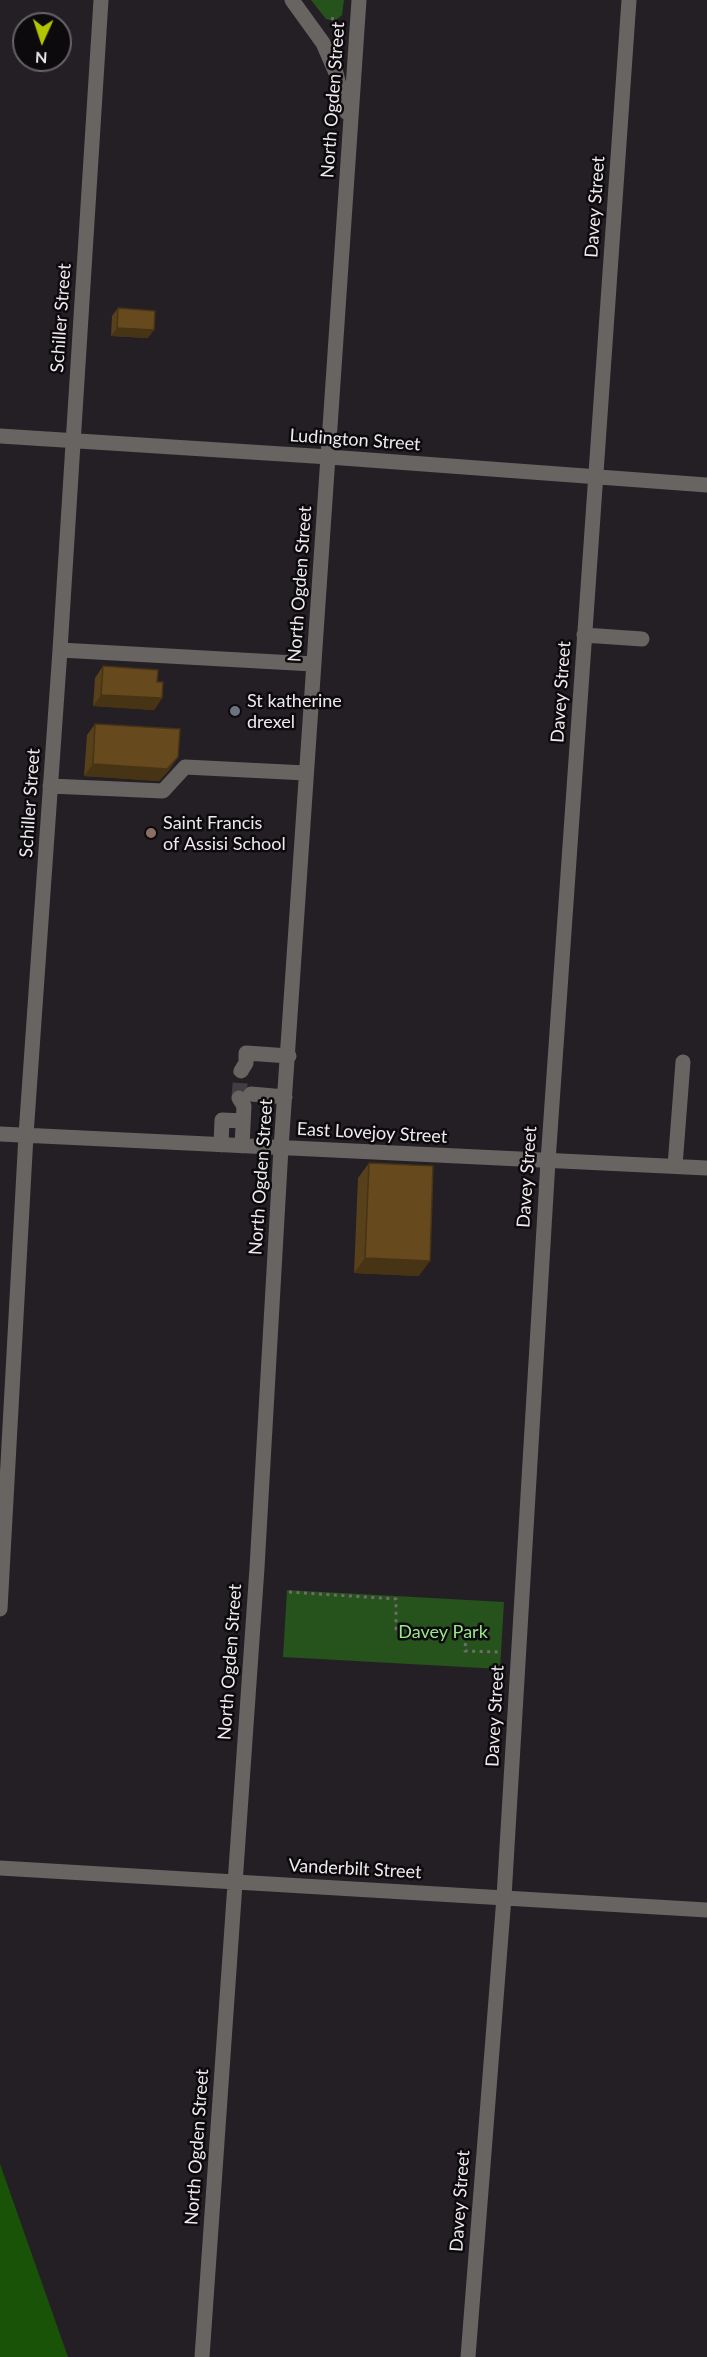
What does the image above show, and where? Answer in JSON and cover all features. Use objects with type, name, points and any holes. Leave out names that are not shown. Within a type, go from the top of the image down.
[{"type":"street","name":"Schiller Street","points":[[0,1609],[26,1135],[60,650],[101,0]]},
{"type":"street","points":[[292,0],[322,43],[336,73],[345,104],[350,136]]},
{"type":"street","name":"North Ogden Street","points":[[202,2357],[257,1568],[281,1148],[359,0]]},
{"type":"street","name":"Davey Street","points":[[468,2357],[504,1897],[548,1161],[629,0]]},
{"type":"street","name":"Ludington Street","points":[[0,436],[707,485]]},
{"type":"street","points":[[584,635],[642,639]]},
{"type":"street","points":[[60,650],[313,663]]},
{"type":"street","points":[[50,786],[163,791],[185,767],[306,774]]},
{"type":"street","points":[[246,1068],[246,1053],[289,1056]]},
{"type":"street","points":[[675,1166],[683,1062]]},
{"type":"street","points":[[221,1145],[222,1120],[245,1104],[285,1097]]},
{"type":"street","points":[[242,1146],[245,1104]]},
{"type":"street","name":"East Lovejoy Street","points":[[0,1134],[707,1168]]},
{"type":"street","name":"Vanderbilt Street","points":[[0,1868],[707,1910]]},
{"type":"path","points":[[289,1592],[396,1599],[396,1629],[466,1633],[465,1651],[500,1652]]},
{"type":"green space","points":[[311,0],[344,0],[342,15],[335,21],[326,19]]},
{"type":"green space","name":"Davey Park","points":[[287,1590],[504,1602],[500,1669],[283,1657]]},
{"type":"green space","points":[[0,2164],[68,2357],[0,2357]]},
{"type":"building","points":[[118,308],[155,311],[154,330],[117,328]]},
{"type":"building","points":[[103,666],[158,670],[157,682],[163,682],[162,698],[101,695]]},
{"type":"building","points":[[95,724],[180,729],[178,757],[167,769],[93,764]]},
{"type":"building","points":[[369,1163],[433,1166],[430,1261],[365,1258]]},
{"type":"tunnel","points":[[239,1098],[241,1071]]},
{"type":"place","name":"St katherine drexel","points":[[235,711]]},
{"type":"place","name":"Saint Francis of Assisi School","points":[[151,833]]}]
